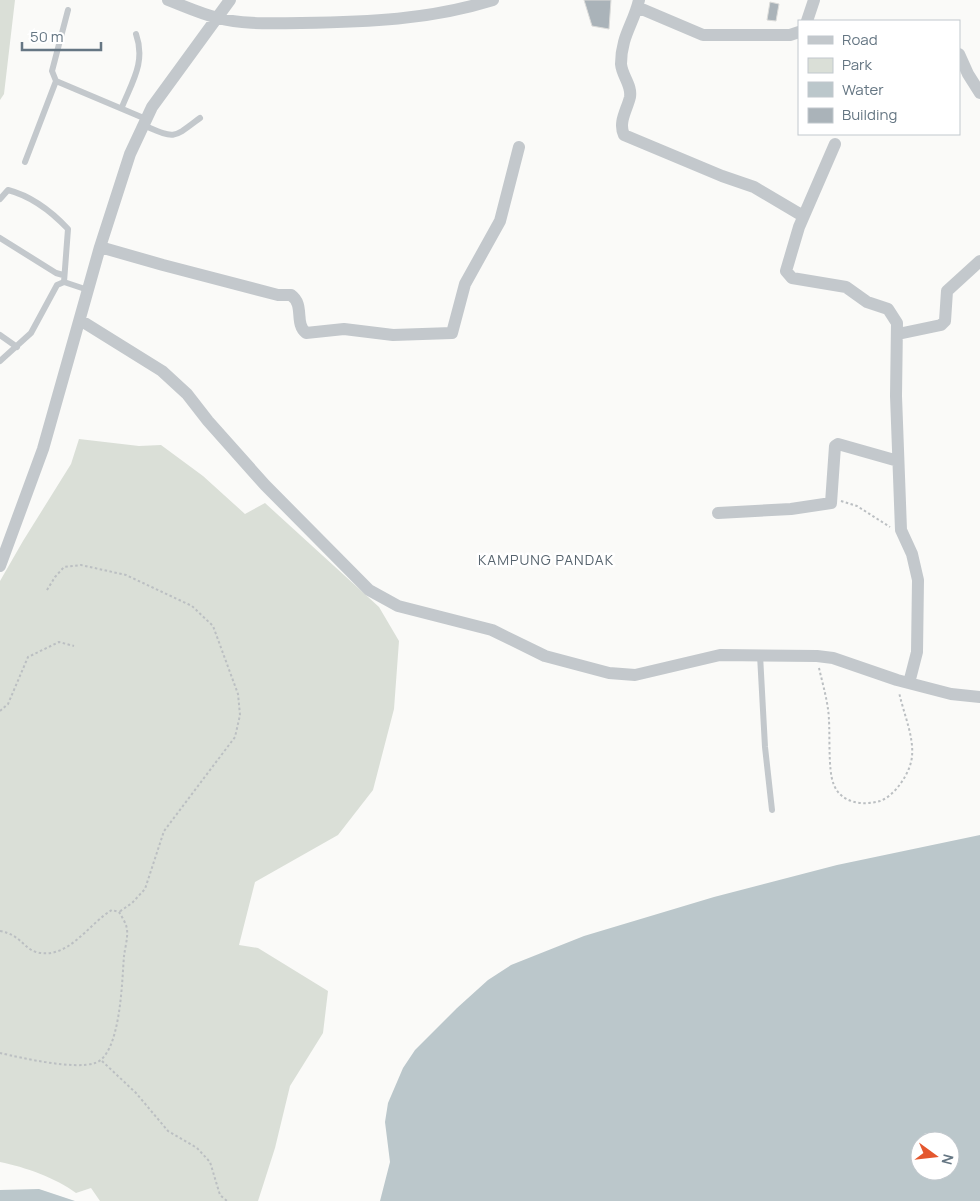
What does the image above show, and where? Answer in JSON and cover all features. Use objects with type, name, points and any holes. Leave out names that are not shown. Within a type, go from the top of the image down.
[{"type":"street","points":[[168,0],[217,18],[251,23],[372,21],[456,12],[493,0]]},
{"type":"street","points":[[1,561],[43,448],[100,246],[130,154],[144,122],[230,0]]},
{"type":"street","points":[[807,20],[814,0]]},
{"type":"street","points":[[798,32],[790,35],[712,36],[698,33],[638,4],[624,36],[621,63],[630,89],[622,123],[624,135],[713,173],[754,187],[803,216]]},
{"type":"street","points":[[960,56],[980,93]]},
{"type":"street","points":[[835,144],[803,216],[787,265],[788,276],[846,287],[867,302],[888,309],[897,323],[898,461],[902,535],[912,554],[918,580],[918,652],[903,681]]},
{"type":"street","points":[[100,246],[162,266],[278,295],[291,296],[298,304],[300,325],[306,334],[344,329],[393,335],[452,333],[465,284],[500,221],[519,147]]},
{"type":"street","points":[[898,334],[941,325],[947,318],[947,292],[980,261]]},
{"type":"street","points":[[80,320],[162,371],[187,394],[208,421],[265,485],[369,590],[385,601],[492,630],[545,656],[609,673],[634,675],[720,655],[817,656],[833,658],[950,694],[980,697]]},
{"type":"street","points":[[718,514],[791,509],[832,503],[835,446],[838,444],[898,461]]},
{"type":"lane","points":[[25,162],[56,81],[52,71],[68,10]]},
{"type":"lane","points":[[122,108],[141,59],[141,48],[136,34]]},
{"type":"lane","points":[[56,81],[122,108],[169,136],[176,136],[200,118]]},
{"type":"lane","points":[[0,199],[8,190],[16,192],[54,215],[68,229],[64,279],[57,285],[31,333],[0,361]]},
{"type":"lane","points":[[0,238],[64,279],[88,290]]},
{"type":"lane","points":[[0,335],[16,347]]},
{"type":"lane","points":[[760,655],[765,747],[772,810]]},
{"type":"path","points":[[832,503],[845,501],[857,506],[902,535]]},
{"type":"path","points":[[48,590],[55,576],[64,568],[81,565],[126,575],[192,606],[213,626],[238,694],[240,715],[235,737],[164,831],[145,890],[132,903],[119,912]]},
{"type":"path","points":[[0,711],[8,704],[28,657],[59,642],[74,646]]},
{"type":"path","points":[[817,656],[828,709],[834,785],[843,799],[860,803],[881,801],[898,787],[909,768],[912,756],[911,741],[903,681]]},
{"type":"path","points":[[0,931],[13,934],[34,952],[46,954],[61,950],[80,938],[112,910],[119,912]]},
{"type":"path","points":[[0,1053],[26,1059],[79,1065],[94,1064],[102,1060],[109,1050],[122,995],[127,931],[119,912]]},
{"type":"path","points":[[102,1060],[152,1110],[168,1131],[196,1148],[210,1162],[220,1195],[227,1201]]},
{"type":"green space","points":[[0,0],[15,0],[4,94],[0,100]]},
{"type":"green space","points":[[79,439],[139,446],[161,445],[203,476],[245,514],[265,503],[379,607],[399,641],[394,709],[373,790],[338,835],[255,882],[239,945],[258,948],[328,991],[323,1033],[290,1086],[275,1148],[258,1201],[100,1201],[91,1188],[76,1193],[40,1174],[0,1162],[0,581],[71,464]]},
{"type":"water","points":[[980,835],[980,1201],[380,1201],[390,1162],[385,1122],[388,1103],[403,1068],[415,1050],[457,1008],[488,980],[511,965],[584,936],[714,897],[837,865]]},
{"type":"water","points":[[39,1189],[75,1201],[0,1201],[0,1190]]},
{"type":"building","points":[[584,0],[611,0],[609,29],[592,26]]},
{"type":"building","points":[[770,2],[779,4],[776,21],[767,20]]},
{"type":"district","name":"KAMPUNG PANDAK","points":[[546,560]]}]
